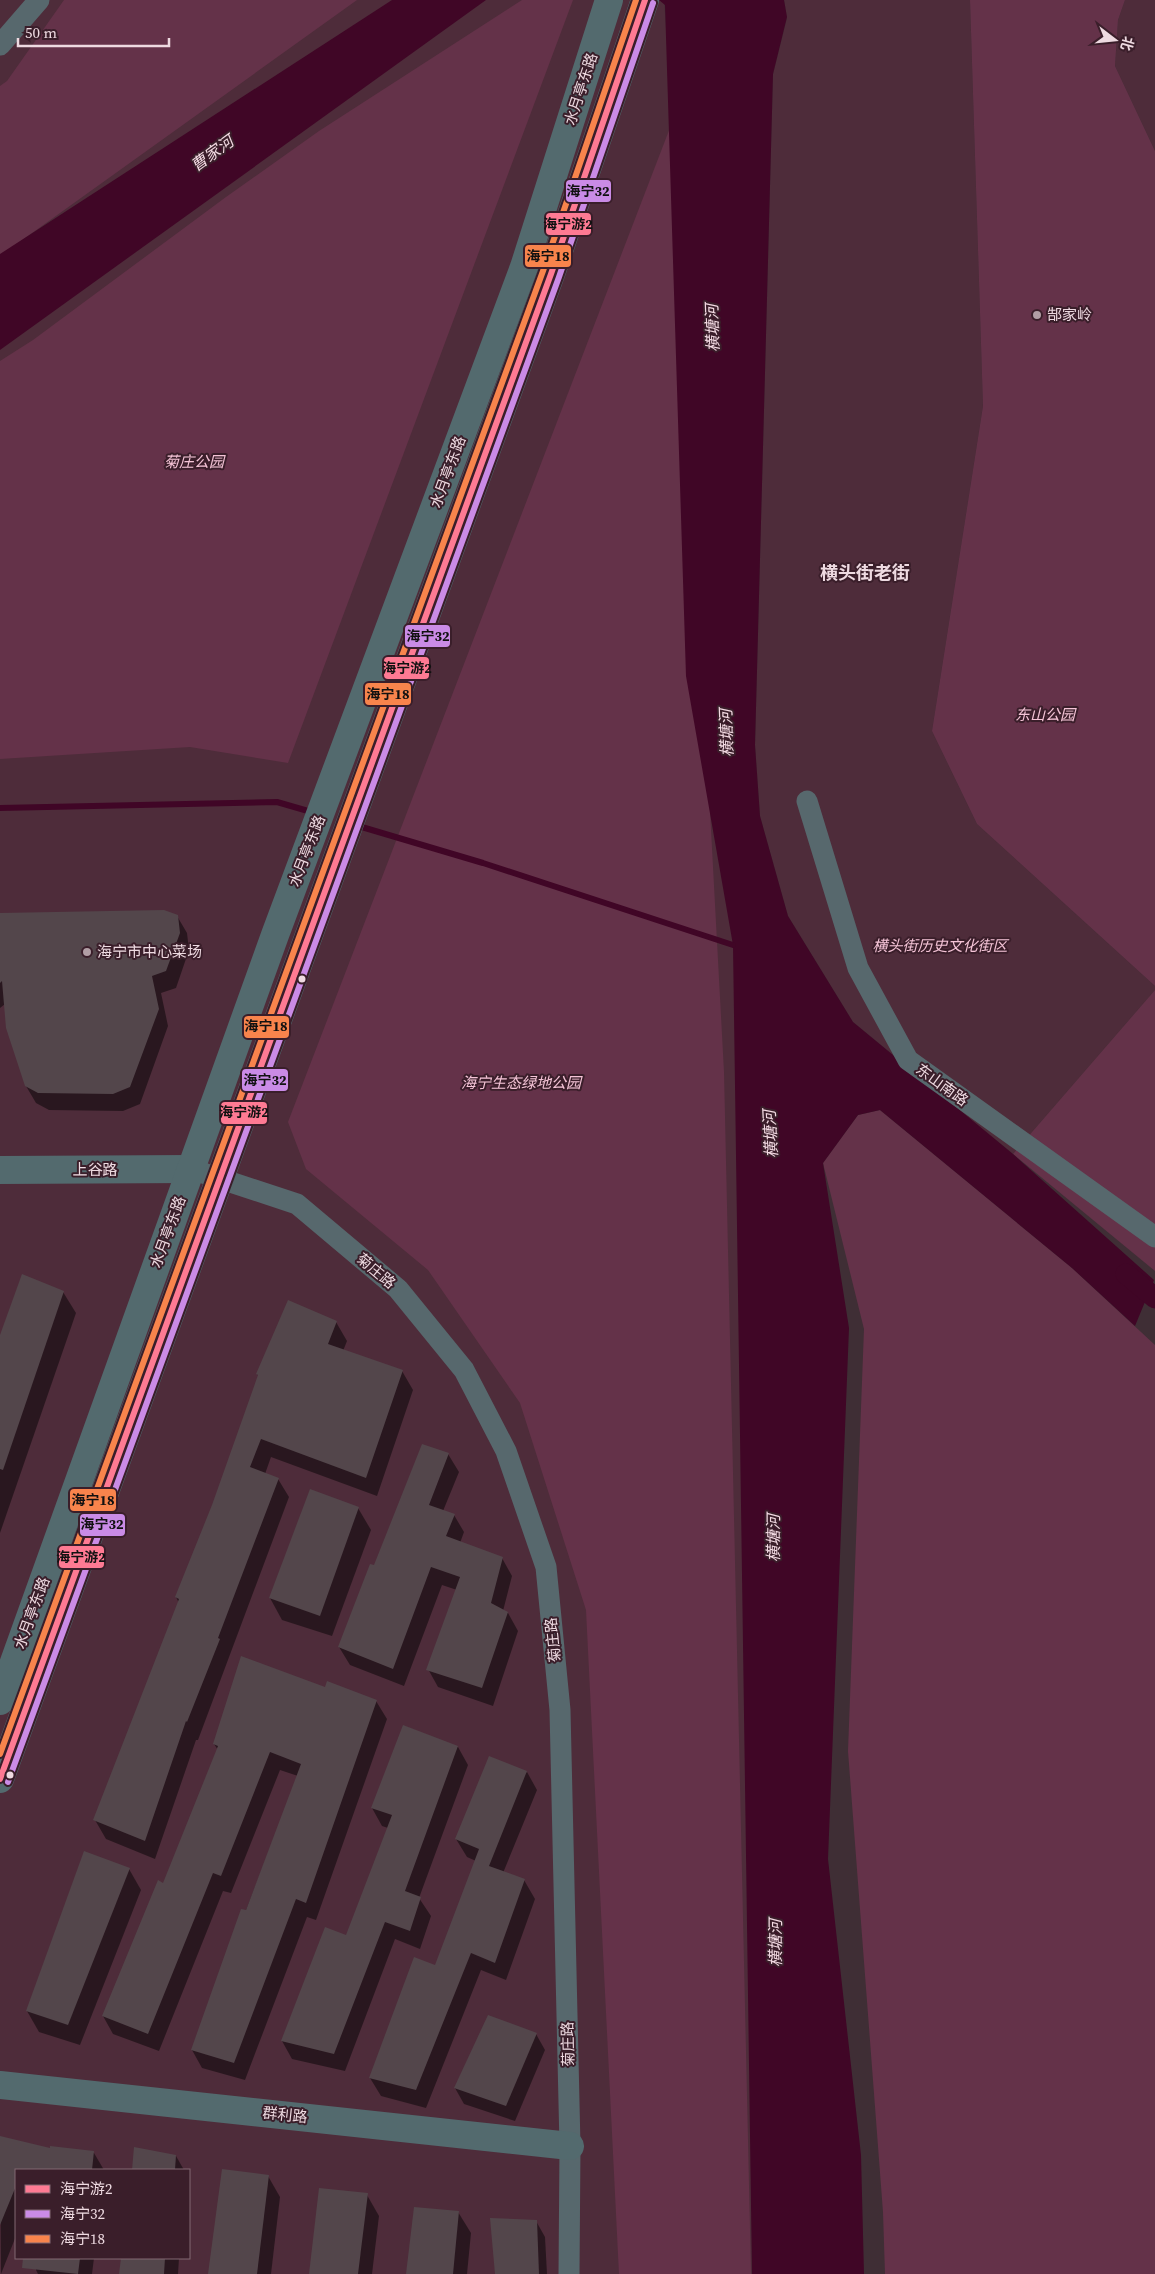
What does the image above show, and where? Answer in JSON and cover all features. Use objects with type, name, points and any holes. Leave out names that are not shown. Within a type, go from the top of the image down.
[{"type":"main road","name":"水月亭东路","points":[[0,1701],[275,935],[524,267],[609,0]]},
{"type":"main road","name":"水月亭东路","points":[[0,1779],[551,274],[645,0]]},
{"type":"main road","name":"上谷路","points":[[0,1170],[191,1169]]},
{"type":"main road","name":"群利路","points":[[0,2085],[570,2146]]},
{"type":"street","points":[[0,45],[39,0]]},
{"type":"street","name":"东山南路","points":[[807,801],[858,968],[908,1060],[1155,1237]]},
{"type":"street","name":"菊庄路","points":[[191,1169],[297,1204],[398,1289],[464,1370],[506,1451],[546,1567],[560,1710],[570,2146],[569,2274]]},
{"type":"shaded area","points":[[0,0],[664,0],[733,945],[787,2274],[0,2274]]},
{"type":"shaded area","name":"横头街历史文化街区","points":[[784,0],[970,0],[983,406],[932,731],[977,824],[1155,986],[1155,990],[1013,1154],[853,1022],[788,916],[760,816],[755,745],[773,74],[787,18]]},
{"type":"shaded area","points":[[1125,0],[1155,0],[1155,151],[1115,66],[1118,20]]},
{"type":"green space","points":[[64,0],[357,0],[0,256],[0,86],[7,81]]},
{"type":"green space","name":"菊庄公园","points":[[522,0],[573,0],[288,763],[190,747],[0,759],[0,361],[33,340],[226,197],[319,131]]},
{"type":"green space","name":"东山公园","points":[[970,0],[1125,0],[1118,20],[1115,66],[1155,151],[1155,986],[977,824],[932,731],[983,406]]},
{"type":"green space","name":"海宁生态绿地公园","points":[[673,120],[724,1072],[751,2274],[619,2274],[586,1610],[520,1403],[428,1270],[306,1169],[288,1122]]},
{"type":"green space","points":[[1155,990],[1155,1271],[1013,1154]]},
{"type":"green space","points":[[880,1110],[1072,1268],[1155,1345],[1155,2274],[885,2274],[883,2212],[848,1751],[864,1329],[823,1163],[858,1115]]},
{"type":"water","name":"曹家河","points":[[392,0],[486,0],[0,350],[0,254]]},
{"type":"water","name":"横塘河","points":[[659,0],[784,0],[787,17],[773,74],[755,745],[760,816],[788,916],[853,1022],[1013,1154],[1154,1280],[1135,1326],[1072,1268],[880,1110],[858,1115],[823,1163],[849,1328],[828,1859],[861,2155],[864,2274],[752,2274],[733,945],[686,676],[665,5]]},
{"type":"building","points":[[164,910],[178,915],[180,933],[166,971],[152,976],[159,1009],[130,1087],[113,1094],[38,1093],[25,1086],[6,1028],[2,981],[0,983],[0,913]]},
{"type":"building","points":[[22,1274],[64,1291],[3,1470],[0,1469],[0,1335]]},
{"type":"building","points":[[288,1300],[337,1321],[328,1344],[403,1370],[366,1478],[261,1439],[250,1467],[279,1478],[218,1638],[220,1639],[186,1721],[145,1841],[93,1820],[179,1599],[175,1597],[212,1505],[258,1375],[256,1374]]},
{"type":"building","points":[[422,1444],[449,1453],[429,1505],[455,1514],[446,1536],[503,1557],[491,1603],[508,1612],[482,1688],[426,1670],[460,1577],[431,1567],[393,1669],[338,1647],[370,1564],[374,1565]]},
{"type":"building","points":[[310,1489],[359,1507],[320,1616],[269,1598]]},
{"type":"building","points":[[241,1656],[325,1687],[327,1681],[377,1700],[306,1903],[296,1899],[234,2063],[191,2050],[241,1909],[246,1910],[301,1764],[270,1752],[221,1876],[213,1873],[148,2034],[102,2016],[158,1880],[163,1883],[218,1746],[213,1744]]},
{"type":"building","points":[[403,1725],[458,1746],[405,1891],[421,1897],[410,1931],[385,1922],[334,2054],[281,2041],[325,1927],[346,1935],[392,1815],[371,1808]]},
{"type":"building","points":[[489,1756],[527,1771],[489,1866],[525,1879],[495,1963],[471,1953],[416,2090],[369,2078],[414,1957],[435,1965],[479,1849],[455,1839]]},
{"type":"building","points":[[84,1851],[130,1868],[68,2025],[26,2011]]},
{"type":"building","points":[[488,2015],[537,2033],[506,2106],[454,2088]]},
{"type":"building","points":[[0,2136],[50,2148],[50,2146],[94,2151],[92,2169],[15,2169],[15,2188],[0,2225]]},
{"type":"building","points":[[134,2147],[176,2155],[175,2169],[132,2169]]},
{"type":"building","points":[[222,2169],[269,2175],[257,2274],[208,2274]]},
{"type":"building","points":[[319,2188],[368,2193],[358,2274],[309,2274]]},
{"type":"building","points":[[414,2207],[459,2211],[453,2274],[406,2274]]},
{"type":"building","points":[[490,2218],[537,2220],[539,2274],[495,2274]]},
{"type":"building","points":[[23,2259],[80,2259],[78,2274],[22,2268]]},
{"type":"building","points":[[121,2259],[165,2259],[164,2274],[119,2274]]},
{"type":"waterway","points":[[0,808],[277,802],[315,813]]},
{"type":"waterway","points":[[355,825],[483,863],[733,945]]},
{"type":"waterway","points":[[1126,1274],[1155,1298]]},
{"type":"transit line","name":"海宁18","points":[[0,1754],[543,271],[636,0]]},
{"type":"transit line","name":"海宁游2","points":[[0,1779],[551,274],[645,0]]},
{"type":"transit line","name":"海宁32","points":[[8,1782],[559,277],[653,3]]},
{"type":"place","name":"郜家岭","points":[[1037,315]]},
{"type":"place","name":"海宁市中心菜场","points":[[87,952]]},
{"type":"district","name":"横头街老街","points":[[865,573]]}]
